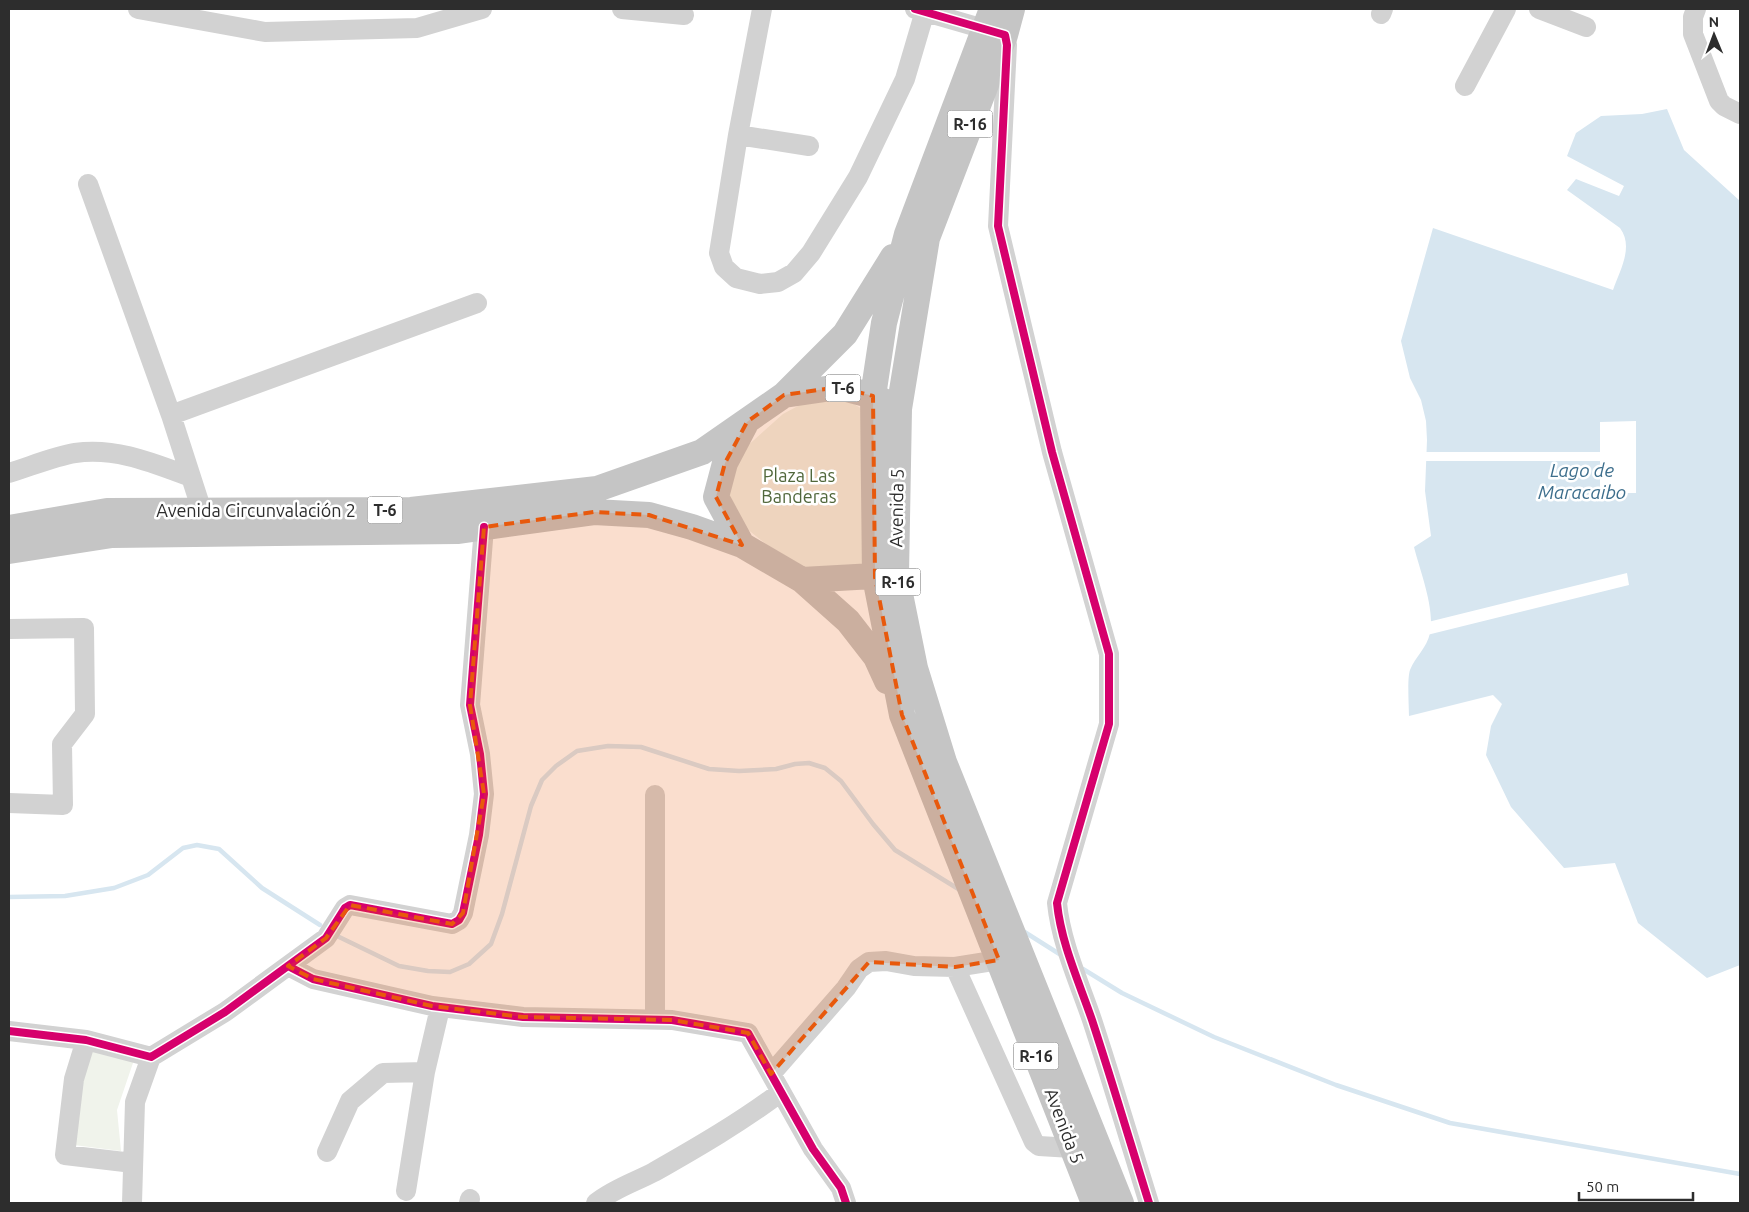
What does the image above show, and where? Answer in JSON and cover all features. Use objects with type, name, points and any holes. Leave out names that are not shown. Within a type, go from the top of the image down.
[{"type":"main road","name":"R-16","points":[[917,236],[994,24],[1012,9]]},
{"type":"main road","name":"Avenida Circunvalación 2","points":[[9,528],[107,511],[411,510],[598,489],[702,452],[784,395],[845,334],[917,236]]},
{"type":"main road","name":"Avenida 5","points":[[917,236],[884,323],[873,396],[885,576],[902,715],[1094,1203]]},
{"type":"main road","name":"Avenida 5","points":[[917,236],[899,409],[885,576],[944,762],[1121,1203]]},
{"type":"main road","name":"T-6","points":[[784,395],[839,387],[873,396],[899,409]]},
{"type":"main road","points":[[742,545],[716,498],[724,462],[747,422]]},
{"type":"main road","name":"Avenida Circunvalación 2","points":[[9,551],[112,535],[457,531],[594,512],[649,515],[692,527],[742,545],[802,580],[848,621],[876,657],[902,715]]},
{"type":"main road","points":[[802,580],[885,576]]},
{"type":"street","points":[[138,9],[265,32],[418,28],[482,9]]},
{"type":"street","points":[[622,9],[684,15]]},
{"type":"street","points":[[762,9],[738,135],[719,252],[724,267],[736,278],[760,284],[778,282],[794,273],[811,253],[858,177],[905,79],[920,10],[994,24],[1007,45],[998,226],[1052,452],[1109,654],[1109,724],[1057,903],[1068,951],[1122,1113],[1148,1203]]},
{"type":"street","points":[[1465,86],[1506,9]]},
{"type":"street","points":[[1540,9],[1586,27]]},
{"type":"street","points":[[1696,9],[1692,17],[1693,34],[1719,101],[1724,106],[1740,114]]},
{"type":"street","points":[[738,135],[809,146]]},
{"type":"street","points":[[88,184],[171,415],[202,511]]},
{"type":"street","points":[[171,415],[477,303]]},
{"type":"street","points":[[9,473],[74,454],[107,452],[136,458],[191,477]]},
{"type":"street","points":[[132,1203],[135,1102],[151,1057],[224,1012],[326,938],[344,908],[350,905],[452,924],[463,913],[480,835],[484,794],[480,754],[470,705],[484,527]]},
{"type":"street","points":[[9,629],[84,628],[85,714],[62,744],[63,805],[9,803]]},
{"type":"street","points":[[655,795],[655,1020]]},
{"type":"street","points":[[771,1074],[846,988],[859,969],[869,962],[955,967],[999,960]]},
{"type":"street","points":[[288,966],[313,979],[440,1008],[523,1017],[672,1020],[748,1033],[813,1149],[841,1188],[846,1203]]},
{"type":"street","points":[[955,967],[1034,1142],[1039,1146],[1072,1148]]},
{"type":"street","points":[[406,1190],[426,1072],[440,1008]]},
{"type":"street","points":[[9,1031],[86,1040],[151,1057]]},
{"type":"street","points":[[86,1040],[74,1079],[65,1155],[133,1162]]},
{"type":"street","points":[[327,1152],[350,1101],[383,1073],[426,1072]]},
{"type":"street","points":[[596,1203],[604,1196],[646,1176],[707,1142],[751,1115],[781,1092]]},
{"type":"highlighted area","points":[[839,387],[873,396],[875,577],[902,715],[999,960],[955,967],[869,962],[771,1074],[748,1033],[672,1020],[523,1017],[432,1006],[313,979],[288,966],[326,938],[350,905],[452,924],[463,913],[484,794],[470,705],[484,527],[594,512],[649,515],[742,545],[716,497],[725,463],[747,422],[784,395]]},
{"type":"green space","name":"Plaza Las Banderas","points":[[841,396],[862,409],[865,569],[806,568],[766,544],[741,524],[727,488],[734,458],[783,414],[813,398]]},
{"type":"green space","points":[[89,1049],[134,1060],[117,1110],[121,1151],[74,1145],[80,1082]]},
{"type":"water","name":"Lago de Maracaibo","points":[[1667,109],[1684,150],[1740,201],[1740,965],[1707,978],[1638,923],[1615,863],[1564,868],[1511,807],[1486,755],[1491,726],[1502,704],[1493,695],[1409,716],[1409,674],[1426,643],[1431,623],[1429,601],[1414,547],[1431,536],[1425,491],[1426,421],[1421,400],[1410,378],[1401,341],[1433,228],[1613,290],[1626,251],[1624,235],[1620,228],[1567,190],[1576,179],[1619,196],[1624,186],[1567,156],[1576,133],[1601,116],[1642,114]]},
{"type":"pier","points":[[1636,421],[1636,493],[1600,493],[1600,461],[1424,461],[1424,452],[1600,452],[1600,422]]},
{"type":"pier","points":[[1627,573],[1629,585],[1427,635],[1428,622]]},
{"type":"waterway","points":[[335,935],[399,966],[428,971],[450,972],[469,964],[491,944],[502,914],[531,806],[542,780],[556,766],[577,751],[608,746],[641,747],[709,769],[739,771],[776,769],[795,764],[809,763],[825,768],[841,781],[895,850],[960,890]]},
{"type":"waterway","points":[[9,897],[65,896],[114,888],[148,875],[183,848],[197,845],[219,849],[262,888],[320,925]]},
{"type":"waterway","points":[[1023,931],[1061,955]]},
{"type":"waterway","points":[[1083,969],[1122,993],[1214,1037],[1336,1085],[1450,1123],[1740,1174]]},
{"type":"cycle path","points":[[915,9],[1005,35],[1007,45],[998,226],[1052,452],[1109,654],[1109,724],[1057,903],[1066,948],[1092,1020],[1149,1203]]},
{"type":"cycle path","points":[[9,1031],[86,1040],[151,1057],[225,1012],[326,938],[345,908],[350,905],[452,924],[459,920],[463,913],[479,835],[484,794],[480,754],[470,705],[484,527]]},
{"type":"cycle path","points":[[288,966],[313,979],[432,1006],[523,1017],[672,1020],[748,1033],[813,1149],[841,1188],[846,1203]]}]
